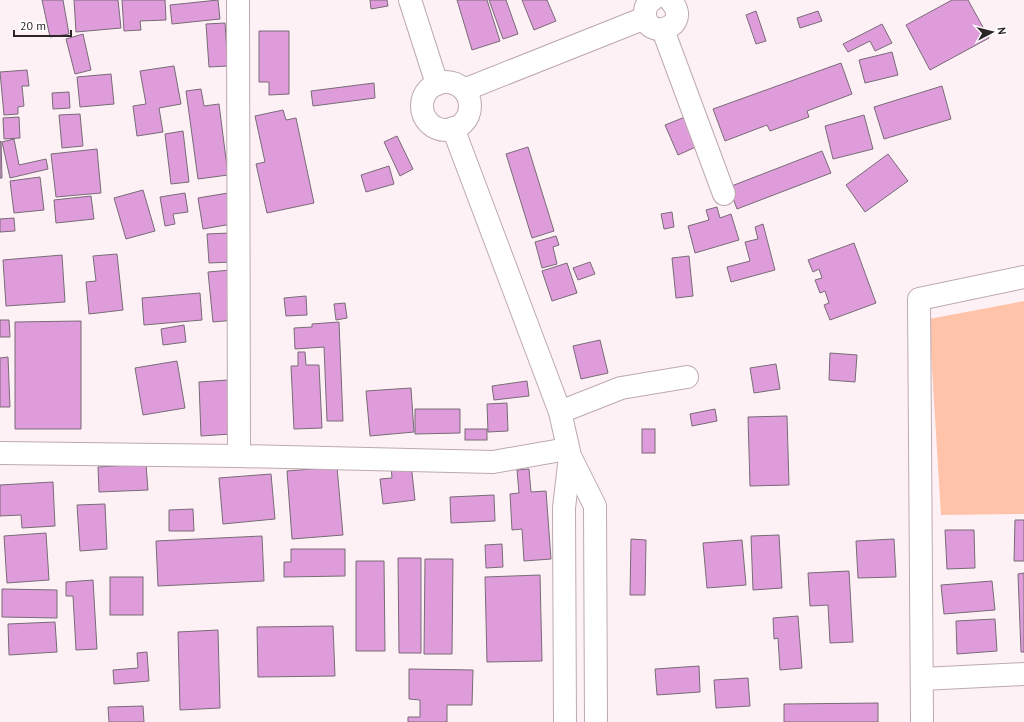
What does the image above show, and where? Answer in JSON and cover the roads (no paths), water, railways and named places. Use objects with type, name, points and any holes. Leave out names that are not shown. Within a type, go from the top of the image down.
[{"type":"street","points":[[238,0],[239,456]]},
{"type":"street","points":[[410,0],[437,84]]},
{"type":"street","points":[[464,90],[648,9],[649,25],[656,29],[663,30],[671,27],[676,21],[678,2]]},
{"type":"street","points":[[663,30],[724,194]]},
{"type":"street","points":[[452,82],[464,90],[469,99],[468,112],[461,124],[453,128],[437,128],[430,124],[423,110],[425,94],[430,88],[437,84],[452,82]]},
{"type":"street","points":[[453,128],[560,412],[568,452],[595,506],[596,722]]},
{"type":"street","points":[[922,722],[919,299],[1024,277]]},
{"type":"street","points":[[560,412],[621,388],[687,376]]},
{"type":"street","points":[[0,453],[239,456],[493,462],[568,452]]},
{"type":"street","points":[[565,722],[564,508],[568,452]]},
{"type":"street","points":[[922,679],[1024,674]]},
{"type":"street","points":[[565,688],[596,688]]}]
